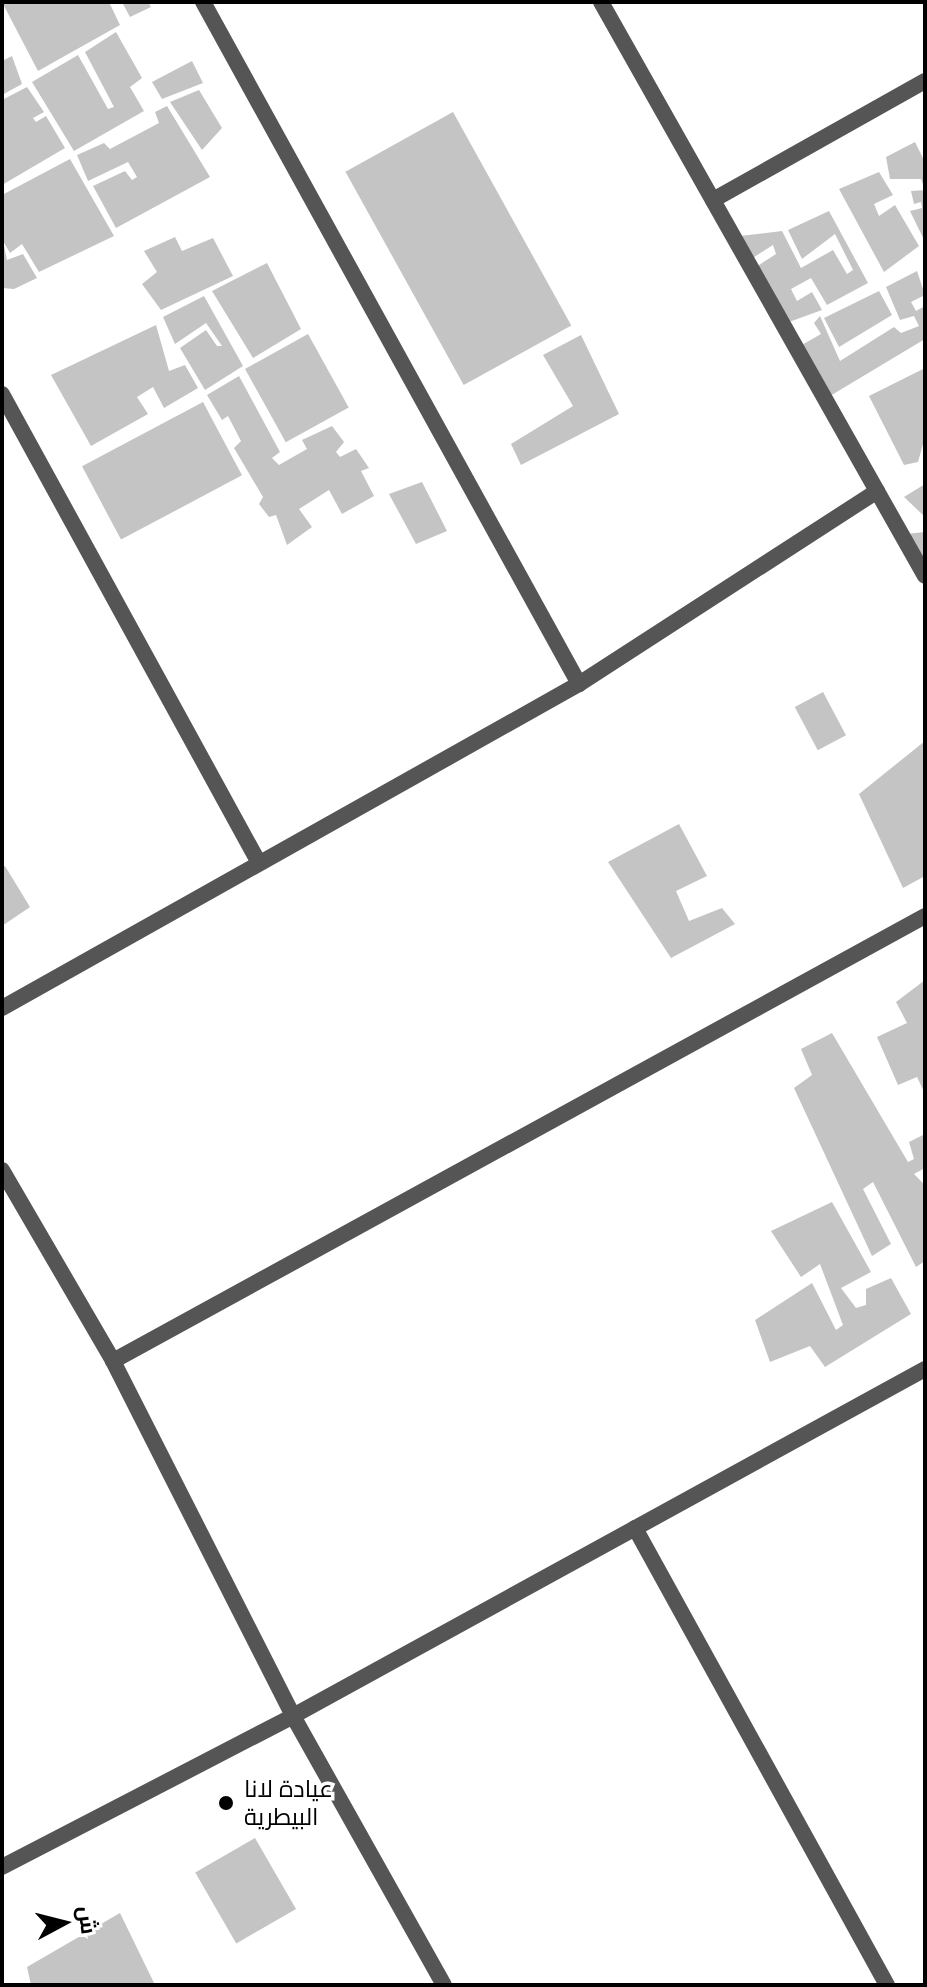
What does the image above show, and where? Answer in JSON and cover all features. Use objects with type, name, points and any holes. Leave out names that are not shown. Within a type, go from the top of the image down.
[{"type":"street","points":[[203,2],[579,684]]},
{"type":"street","points":[[601,2],[925,576]]},
{"type":"street","points":[[713,200],[925,81]]},
{"type":"street","points":[[2,394],[259,863]]},
{"type":"street","points":[[2,1008],[579,684],[877,491]]},
{"type":"street","points":[[113,1361],[925,916]]},
{"type":"street","points":[[2,1170],[113,1361],[293,1716],[444,1985]]},
{"type":"street","points":[[2,1867],[293,1716],[925,1369]]},
{"type":"street","points":[[635,1528],[887,1985]]},
{"type":"building","points":[[2,2],[109,2],[120,25],[38,71]]},
{"type":"building","points":[[122,2],[148,2],[151,7],[130,17]]},
{"type":"building","points":[[116,32],[142,78],[130,87],[144,111],[74,151],[32,82],[78,55],[108,109],[114,107],[85,52]]},
{"type":"building","points":[[12,56],[22,84],[2,95],[2,61]]},
{"type":"building","points":[[192,61],[203,83],[162,99],[152,82]]},
{"type":"building","points":[[27,87],[44,112],[33,118],[36,122],[46,116],[65,148],[2,185],[2,100]]},
{"type":"building","points":[[199,90],[222,128],[202,150],[170,102]]},
{"type":"building","points":[[167,106],[210,177],[116,228],[93,186],[125,171],[132,180],[137,177],[128,162],[88,181],[77,155],[104,143],[110,149],[159,123],[155,112]]},
{"type":"building","points":[[453,112],[571,325],[464,385],[345,172]]},
{"type":"building","points":[[915,142],[925,162],[925,190],[921,179],[890,179],[886,157]]},
{"type":"building","points":[[70,159],[114,236],[39,272],[22,244],[10,253],[3,241],[7,260],[23,254],[37,278],[14,289],[2,288],[2,195]]},
{"type":"building","points":[[879,172],[893,195],[874,204],[879,216],[895,205],[919,246],[884,272],[839,189]]},
{"type":"building","points":[[925,190],[925,242],[910,211],[922,208],[921,202],[914,204],[911,191]]},
{"type":"building","points":[[829,211],[868,283],[827,305],[811,278],[791,289],[797,301],[812,292],[822,310],[789,322],[756,267],[776,254],[773,245],[751,259],[740,236],[782,231],[801,268],[833,250],[847,274],[853,270],[835,234],[802,259],[788,230]]},
{"type":"building","points":[[175,237],[182,251],[213,238],[233,276],[161,310],[142,284],[157,272],[144,251]]},
{"type":"building","points":[[267,263],[301,329],[253,358],[212,291]]},
{"type":"building","points":[[917,271],[925,295],[911,302],[916,311],[925,306],[925,339],[830,396],[800,346],[821,334],[814,323],[820,316],[840,361],[894,327],[901,333],[919,326],[914,316],[900,320],[886,287]]},
{"type":"building","points":[[879,291],[892,315],[839,347],[824,318]]},
{"type":"building","points":[[204,296],[243,366],[205,390],[180,348],[206,330],[217,346],[222,346],[206,323],[175,344],[163,317]]},
{"type":"building","points":[[156,325],[169,371],[185,365],[198,388],[164,408],[153,387],[137,397],[148,414],[91,446],[51,375]]},
{"type":"building","points":[[308,334],[349,407],[286,442],[245,369]]},
{"type":"building","points":[[581,335],[619,414],[521,465],[511,444],[573,406],[543,355]]},
{"type":"building","points":[[925,368],[925,437],[918,462],[904,465],[869,396]]},
{"type":"building","points":[[239,376],[280,452],[272,458],[279,465],[307,449],[302,440],[332,426],[344,442],[336,452],[340,457],[356,449],[369,468],[361,471],[374,496],[342,514],[329,490],[299,509],[312,527],[287,545],[276,515],[269,517],[259,504],[263,497],[234,448],[241,441],[228,416],[222,420],[207,395]]},
{"type":"building","points":[[203,402],[242,475],[121,540],[82,466]]},
{"type":"building","points":[[422,482],[447,531],[416,544],[389,494]]},
{"type":"building","points":[[925,484],[925,517],[904,497]]},
{"type":"building","points":[[925,532],[925,559],[920,560],[906,534]]},
{"type":"building","points":[[823,692],[846,735],[818,750],[795,707]]},
{"type":"building","points":[[925,741],[925,876],[903,888],[859,794]]},
{"type":"building","points":[[679,824],[707,876],[676,891],[689,921],[722,908],[735,924],[671,958],[608,862]]},
{"type":"building","points":[[5,866],[30,907],[2,926],[2,868]]},
{"type":"building","points":[[925,980],[925,1094],[917,1077],[898,1085],[877,1037],[907,1023],[896,1002]]},
{"type":"building","points":[[832,1033],[908,1162],[914,1159],[909,1142],[925,1134],[925,1168],[914,1174],[925,1185],[925,1261],[916,1267],[873,1182],[863,1189],[891,1244],[872,1256],[794,1088],[812,1075],[801,1049]]},
{"type":"building","points":[[832,1202],[871,1272],[841,1288],[856,1308],[866,1305],[866,1289],[891,1278],[911,1314],[825,1367],[810,1346],[770,1362],[755,1320],[812,1283],[836,1330],[843,1325],[820,1264],[801,1277],[771,1231]]},
{"type":"building","points":[[255,1838],[296,1909],[236,1944],[195,1872]]},
{"type":"building","points":[[120,1913],[155,1985],[31,1985],[27,1967]]},
{"type":"place","name":"عيادة لانا البيطرية","points":[[226,1803]]}]
